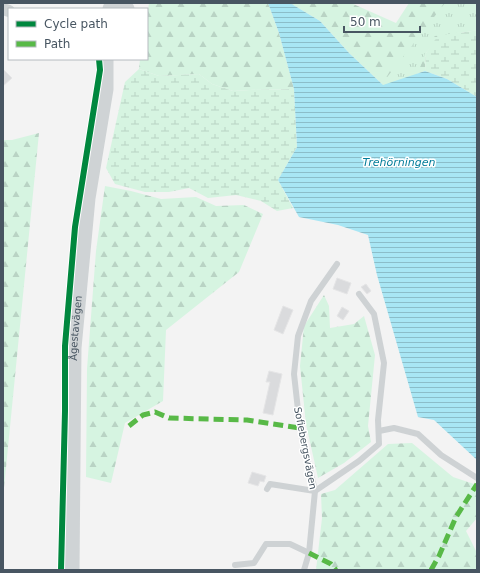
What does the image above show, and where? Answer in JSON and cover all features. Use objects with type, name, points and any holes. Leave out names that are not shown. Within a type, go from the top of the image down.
[{"type":"main road","points":[[112,8],[117,6],[123,8]]},
{"type":"main road","name":"Ågestavägen","points":[[71,570],[73,340],[87,198],[105,89],[105,60]]},
{"type":"main road","name":"Ågestavägen","points":[[105,89],[118,60]]},
{"type":"lane","name":"Sofiebergsvägen","points":[[304,570],[308,553],[315,491],[300,428],[294,374],[298,336],[310,301],[337,264]]},
{"type":"lane","points":[[267,489],[270,484],[315,491],[359,462],[379,444],[378,420],[384,363],[374,314],[358,294]]},
{"type":"lane","points":[[379,431],[394,428],[418,434],[441,454],[477,478]]},
{"type":"lane","points":[[235,565],[254,562],[266,544],[290,544],[308,553]]},
{"type":"green space","points":[[149,3],[268,3],[279,33],[294,89],[233,91],[212,84],[199,74],[159,76],[139,69],[140,60],[148,60]]},
{"type":"green space","points":[[290,3],[351,3],[396,23],[409,3],[477,3],[477,30],[461,33],[443,32],[426,53],[425,71],[383,85],[349,53],[320,21]]},
{"type":"green space","points":[[445,3],[477,3],[477,30],[435,36],[427,46],[423,61],[412,83],[381,85]]},
{"type":"green space","points":[[477,30],[477,97],[447,79],[425,71],[426,53],[434,41],[443,32],[461,33]]},
{"type":"green space","points":[[139,69],[159,76],[199,74],[212,84],[233,91],[294,89],[297,147],[278,180],[293,208],[277,211],[261,201],[236,195],[208,198],[189,188],[169,192],[145,192],[115,184],[106,168],[125,82]]},
{"type":"green space","points":[[39,133],[3,498],[3,140],[12,140]]},
{"type":"green space","points":[[105,186],[161,199],[196,197],[216,206],[244,205],[263,214],[239,272],[166,330],[163,401],[125,423],[111,483],[86,477],[87,369],[96,251]]},
{"type":"green space","points":[[324,295],[329,306],[330,328],[354,324],[364,316],[375,355],[368,426],[371,442],[344,463],[318,478],[306,424],[300,366],[304,326]]},
{"type":"green space","points":[[412,443],[453,477],[477,485],[477,518],[466,531],[477,553],[477,570],[316,570],[322,518],[321,494],[335,490],[388,444]]},
{"type":"water","name":"Trehörningen","points":[[268,3],[290,3],[320,21],[349,53],[383,85],[425,71],[447,79],[477,97],[477,460],[434,420],[418,417],[377,275],[368,235],[338,225],[299,217],[278,180],[297,147],[294,89],[279,33]]},
{"type":"building","points":[[3,69],[12,78],[3,86]]},
{"type":"building","points":[[337,278],[351,283],[347,294],[333,289]]},
{"type":"building","points":[[366,284],[371,291],[367,294],[361,287]]},
{"type":"building","points":[[283,306],[293,310],[283,334],[274,330]]},
{"type":"building","points":[[342,307],[349,311],[343,320],[337,316]]},
{"type":"building","points":[[269,371],[282,374],[273,415],[263,413],[270,382],[266,382]]},
{"type":"building","points":[[252,472],[266,476],[264,482],[260,481],[258,486],[248,483]]},
{"type":"marked path","points":[[129,426],[143,415],[155,412],[169,418],[247,420],[300,428]]},
{"type":"marked path","points":[[431,570],[439,556],[456,517],[477,484]]},
{"type":"marked path","points":[[309,553],[331,564],[336,570]]},
{"type":"cycle path","points":[[61,570],[65,346],[75,227],[100,70],[99,60]]}]
